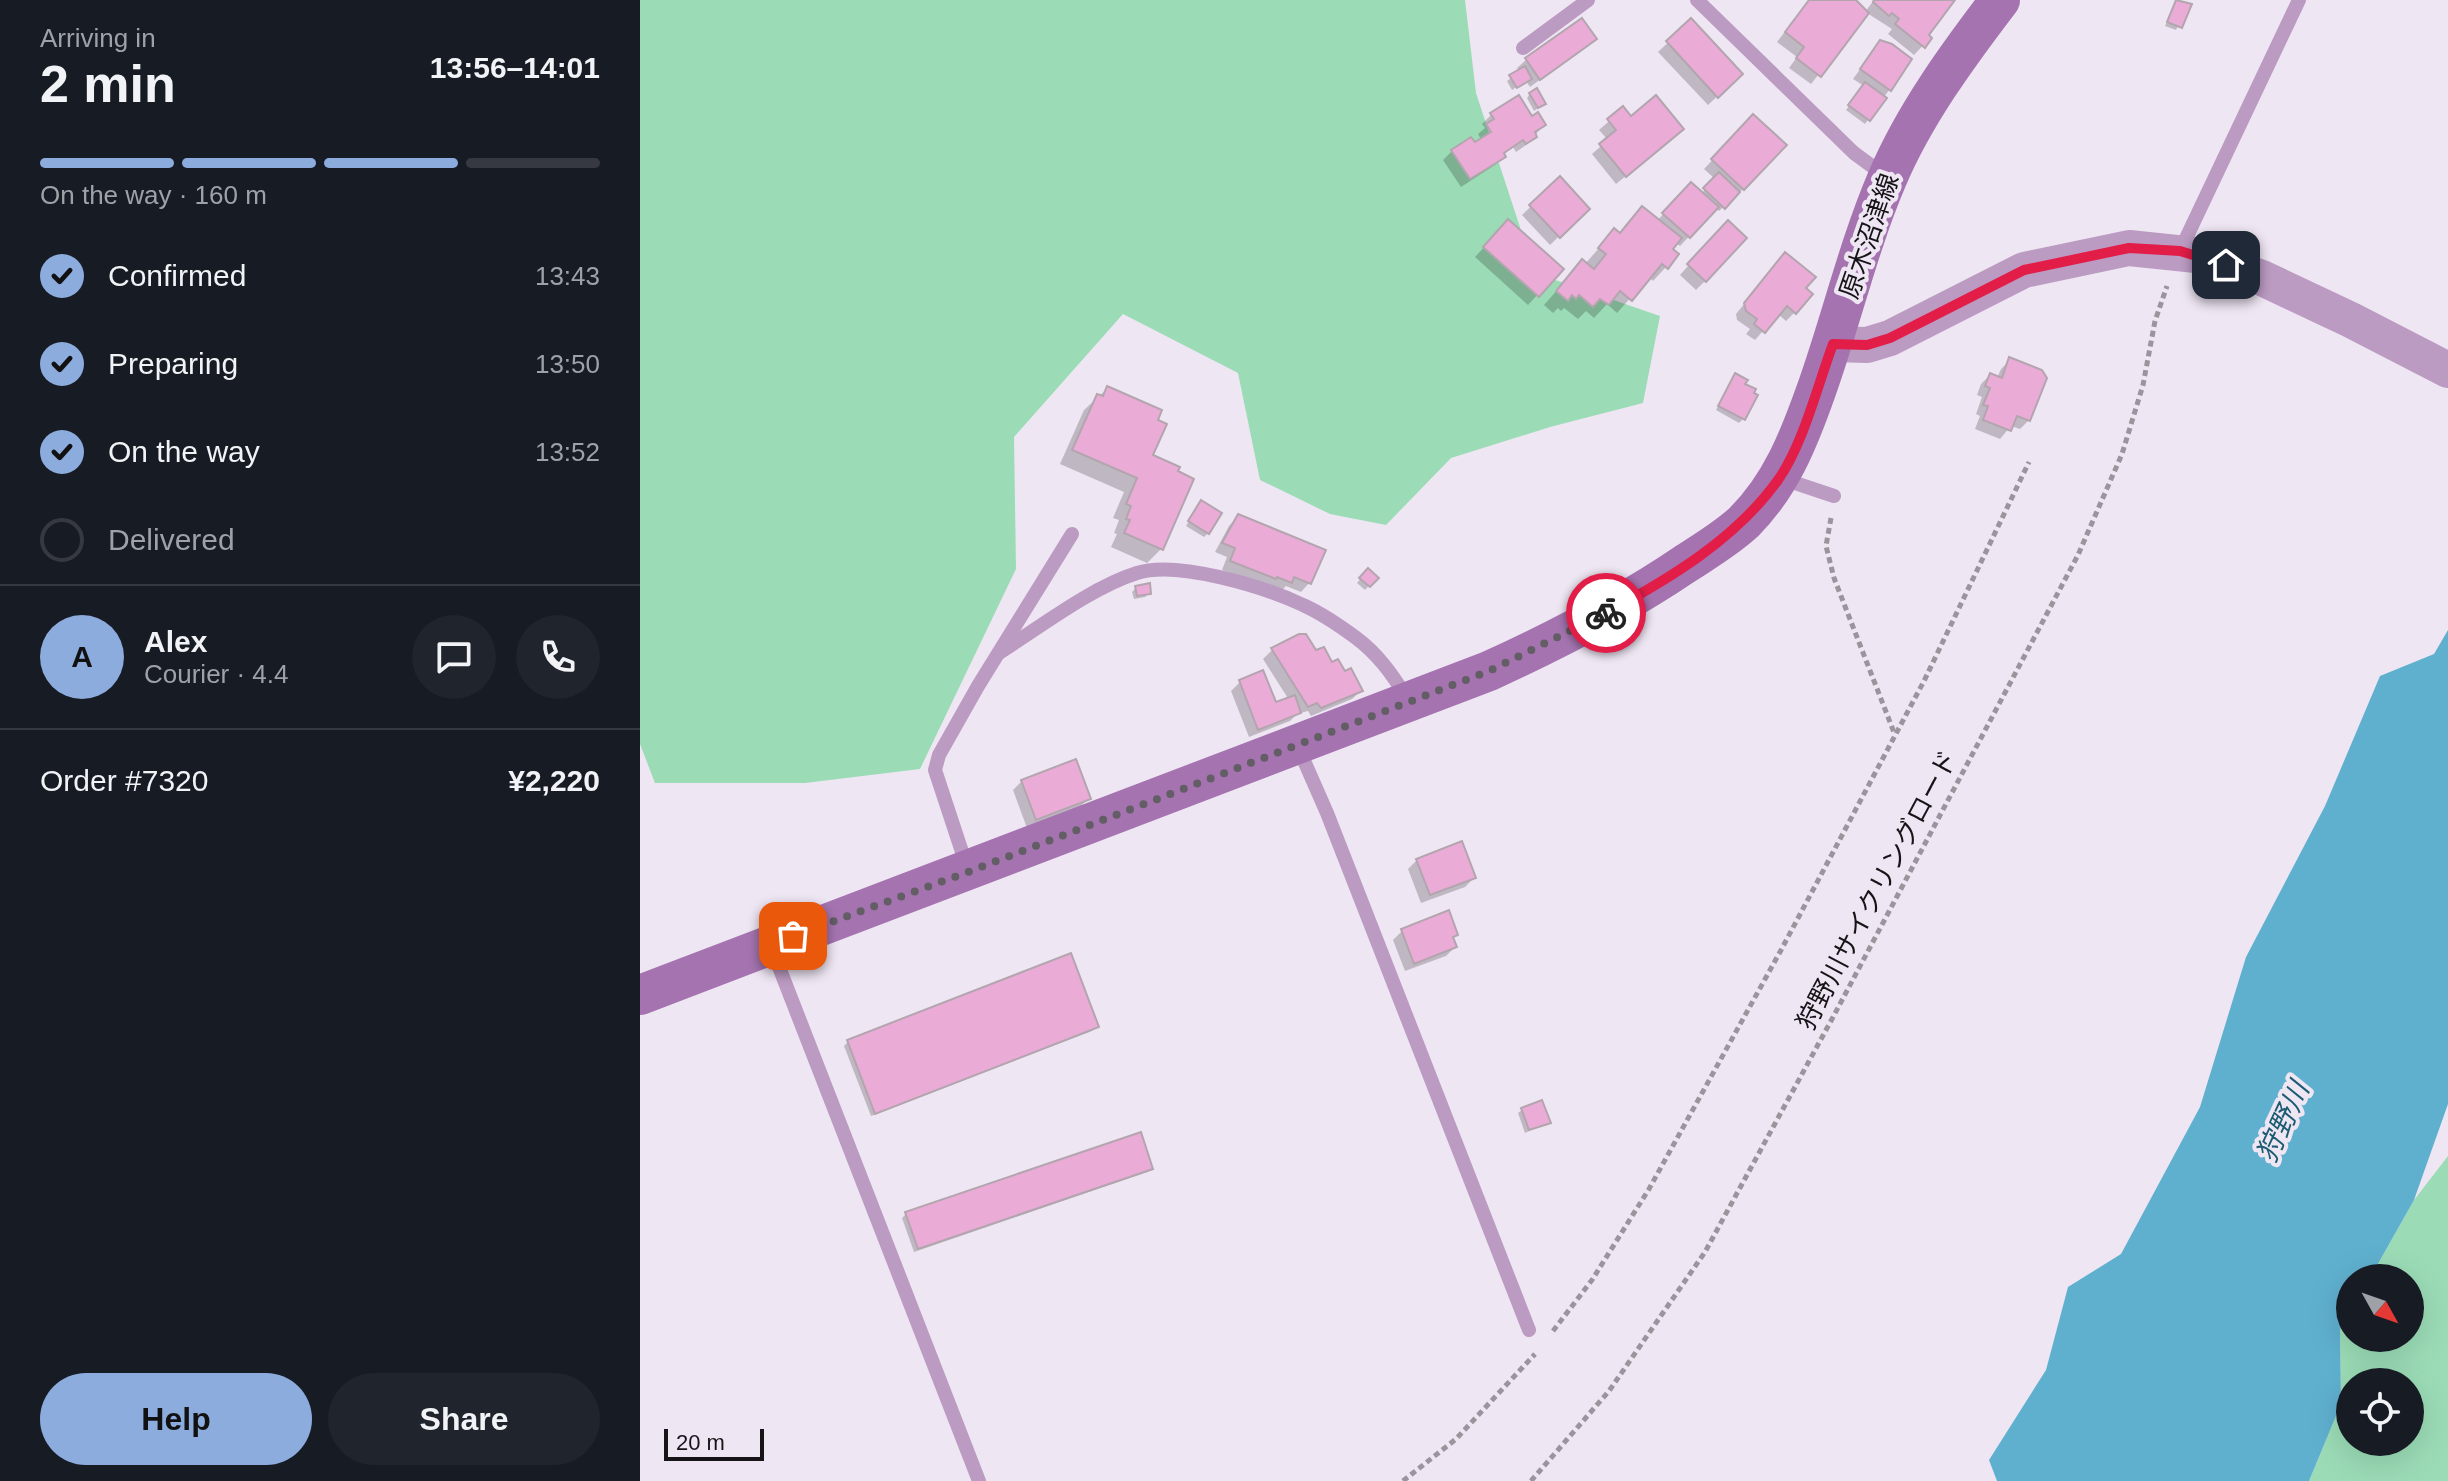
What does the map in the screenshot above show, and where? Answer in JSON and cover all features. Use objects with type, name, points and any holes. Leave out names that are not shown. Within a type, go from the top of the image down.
[{"type":"main road","name":"原木沼津線","points":[[640,995],[1297,746],[1517,658],[1644,592],[1743,522],[1780,478],[1796,444],[1833,344],[1887,178],[1919,117],[2000,0]]},
{"type":"street","points":[[1833,344],[1867,345],[1890,338],[2024,270],[2129,248],[2182,260],[2297,294],[2448,370]]},
{"type":"lane","points":[[1558,0],[1572,12]]},
{"type":"lane","points":[[1523,48],[1588,0]]},
{"type":"lane","points":[[1697,0],[1854,153],[1887,178]]},
{"type":"lane","points":[[2182,260],[2299,0]]},
{"type":"lane","points":[[1780,478],[1834,496]]},
{"type":"lane","points":[[968,872],[935,770],[939,755],[1072,534]]},
{"type":"lane","points":[[999,653],[1111,583],[1139,572],[1191,570],[1304,605],[1355,637],[1386,665],[1409,701]]},
{"type":"lane","points":[[1297,746],[1327,813],[1529,1330]]},
{"type":"lane","points":[[771,945],[979,1481]]},
{"type":"path","name":"狩野川サイクリングロード","points":[[1531,1481],[1609,1391],[1705,1252],[2056,597],[2122,454],[2143,385],[2155,321],[2182,260]]},
{"type":"path","points":[[1549,1336],[1592,1280],[1649,1189],[1895,736],[2029,462]]},
{"type":"path","points":[[1834,496],[1826,546],[1834,578],[1895,736]]},
{"type":"path","points":[[1403,1481],[1456,1439],[1539,1349]]},
{"type":"green space","points":[[640,0],[1465,0],[1476,93],[1535,273],[1660,316],[1643,403],[1550,427],[1451,458],[1386,525],[1330,514],[1260,480],[1238,373],[1123,314],[1014,437],[1016,569],[920,769],[805,783],[655,783],[640,744]]},
{"type":"green space","points":[[2448,1156],[2448,1481],[2309,1481],[2336,1416],[2336,1456],[2424,1456],[2424,1368],[2341,1368],[2340,1352],[2424,1352],[2424,1264],[2378,1264],[2414,1200]]},
{"type":"water","name":"狩野川","points":[[2448,630],[2448,1104],[2414,1200],[2378,1264],[2336,1264],[2336,1352],[2340,1352],[2341,1368],[2336,1368],[2336,1416],[2309,1481],[1997,1481],[1989,1460],[2046,1370],[2068,1287],[2121,1254],[2200,1107],[2246,957],[2325,806],[2380,676],[2434,654]]},
{"type":"building","points":[[1809,0],[1856,0],[1869,13],[1821,77],[1796,58],[1804,47],[1785,32]]},
{"type":"building","points":[[1874,0],[1955,0],[1929,35],[1932,38],[1925,48],[1895,24],[1899,19],[1892,13],[1889,16]]},
{"type":"building","points":[[2176,0],[2192,4],[2182,28],[2167,22]]},
{"type":"building","points":[[1582,18],[1597,39],[1540,80],[1525,58]]},
{"type":"building","points":[[1691,18],[1743,74],[1718,98],[1666,41]]},
{"type":"building","points":[[1880,40],[1892,44],[1912,59],[1891,91],[1860,69]]},
{"type":"building","points":[[1525,66],[1532,79],[1517,88],[1509,75]]},
{"type":"building","points":[[1865,82],[1887,98],[1870,121],[1848,105]]},
{"type":"building","points":[[1537,88],[1546,104],[1538,108],[1529,93]]},
{"type":"building","points":[[1519,95],[1532,116],[1538,112],[1546,125],[1535,132],[1537,137],[1526,144],[1523,140],[1504,153],[1506,157],[1470,179],[1451,150],[1471,137],[1475,142],[1491,132],[1486,124],[1494,119],[1490,113]]},
{"type":"building","points":[[1656,95],[1684,129],[1626,177],[1599,144],[1616,130],[1607,119],[1623,106],[1631,116]]},
{"type":"building","points":[[1753,114],[1787,145],[1744,190],[1711,159]]},
{"type":"building","points":[[1719,172],[1740,192],[1725,209],[1703,188]]},
{"type":"building","points":[[1560,176],[1590,209],[1560,238],[1529,205]]},
{"type":"building","points":[[1691,182],[1719,207],[1690,238],[1662,213]]},
{"type":"building","points":[[1642,206],[1682,238],[1673,249],[1679,254],[1668,269],[1662,264],[1632,301],[1620,291],[1609,305],[1600,299],[1593,307],[1579,295],[1576,299],[1572,295],[1568,301],[1556,291],[1582,259],[1594,269],[1606,254],[1598,248],[1614,228],[1620,233]]},
{"type":"building","points":[[1508,219],[1564,269],[1539,297],[1483,247]]},
{"type":"building","points":[[1728,220],[1747,238],[1706,282],[1687,264]]},
{"type":"building","points":[[1785,252],[1816,277],[1806,288],[1813,294],[1796,314],[1787,306],[1765,333],[1754,324],[1757,319],[1746,311],[1744,303]]},
{"type":"building","points":[[2009,357],[2042,370],[2047,378],[2030,421],[2017,416],[2011,431],[1983,420],[1988,406],[1983,405],[1990,388],[1985,386],[1990,373],[2002,378]]},
{"type":"building","points":[[1735,373],[1748,380],[1745,384],[1756,389],[1754,393],[1758,395],[1745,420],[1718,406]]},
{"type":"building","points":[[1107,386],[1162,410],[1158,420],[1167,424],[1153,455],[1180,467],[1178,471],[1194,479],[1163,550],[1124,533],[1130,520],[1126,519],[1131,506],[1126,504],[1137,478],[1072,450],[1097,394],[1103,396]]},
{"type":"building","points":[[1201,500],[1222,513],[1209,534],[1188,521]]},
{"type":"building","points":[[1238,514],[1326,550],[1311,584],[1294,577],[1292,583],[1276,579],[1230,561],[1235,548],[1222,543]]},
{"type":"building","points":[[1368,568],[1379,578],[1370,587],[1359,578]]},
{"type":"building","points":[[1150,583],[1151,594],[1137,596],[1135,586]]},
{"type":"building","points":[[1299,634],[1306,634],[1316,650],[1324,647],[1332,662],[1338,659],[1345,671],[1351,668],[1363,691],[1321,708],[1317,703],[1308,707],[1271,648]]},
{"type":"building","points":[[1263,670],[1276,702],[1295,695],[1301,713],[1258,730],[1239,680]]},
{"type":"building","points":[[1076,759],[1091,799],[1036,820],[1021,780]]},
{"type":"building","points":[[1462,841],[1476,878],[1430,895],[1416,859]]},
{"type":"building","points":[[1449,910],[1458,935],[1453,937],[1457,947],[1414,964],[1401,929]]},
{"type":"building","points":[[1071,953],[1099,1027],[875,1114],[847,1040]]},
{"type":"building","points":[[1542,1100],[1551,1123],[1529,1130],[1521,1108]]},
{"type":"building","points":[[1141,1132],[1153,1169],[918,1249],[905,1212]]},
{"type":"way so far","points":[[793,936],[968,872],[1489,671],[1559,639],[1606,613]]},
{"type":"route","points":[[1606,613],[1644,592],[1743,522],[1780,478],[1833,344],[1867,345],[1890,338],[2024,270],[2129,248],[2180,251],[2226,265]]}]
